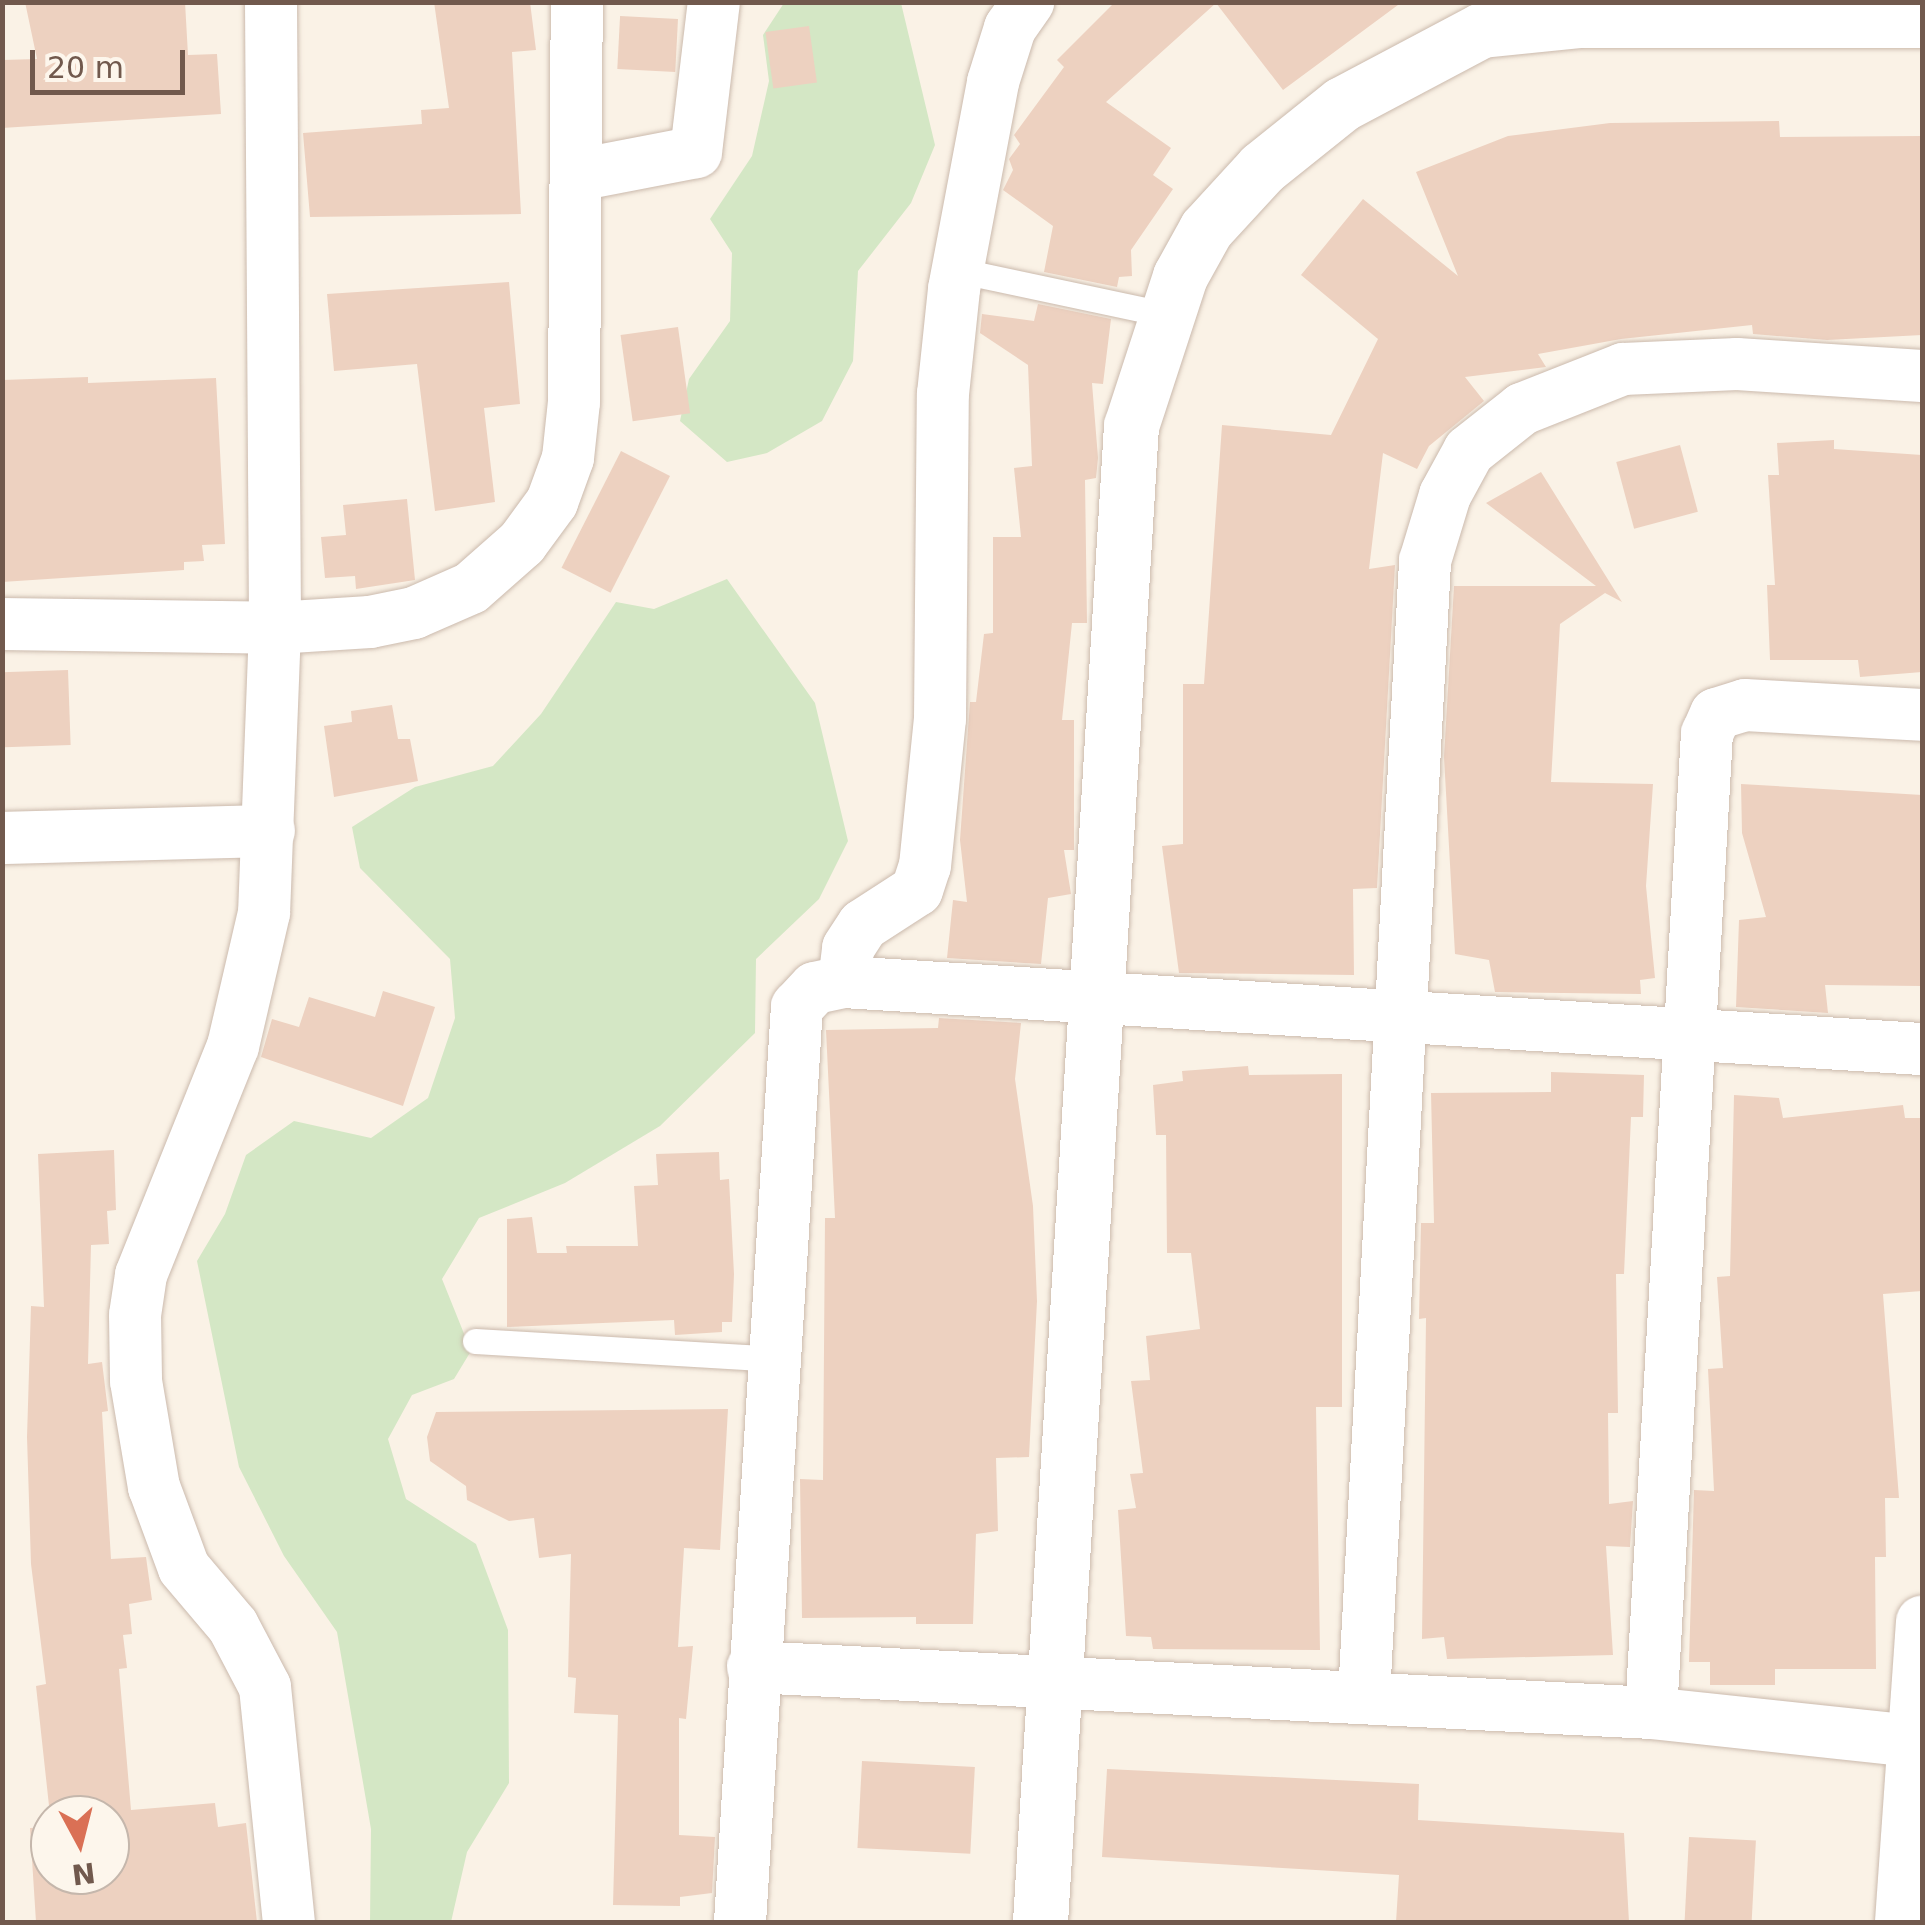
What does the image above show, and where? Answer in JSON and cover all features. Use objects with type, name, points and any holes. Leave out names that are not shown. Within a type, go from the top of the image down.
[{"type":"street","points":[[271,2],[275,628],[264,914],[233,1046],[141,1275],[135,1315],[136,1381],[154,1487],[184,1568],[233,1626],[265,1687],[289,1922]]},
{"type":"street","points":[[2,624],[275,628],[370,622],[441,603],[504,561],[552,502],[568,458],[574,402],[577,2]]},
{"type":"street","points":[[578,175],[696,152],[714,2]]},
{"type":"street","points":[[844,982],[848,948],[864,925],[917,890],[925,866],[940,719],[943,394],[957,270],[992,82],[1010,28],[1028,2]]},
{"type":"street","points":[[1040,1922],[1131,426],[1164,314],[1206,229],[1262,168],[1358,94],[1474,16],[1580,20],[1922,20]]},
{"type":"street","points":[[1364,1696],[1425,561],[1445,495],[1470,451],[1522,408],[1623,369],[1736,364],[1922,376]]},
{"type":"street","points":[[1651,1713],[1707,734],[1716,714],[1745,705],[1922,715]]},
{"type":"street","points":[[2,838],[268,831]]},
{"type":"street","points":[[740,1922],[797,1007],[815,988],[844,982],[1096,1002],[1922,1049]]},
{"type":"street","points":[[1901,1922],[1922,1622]]},
{"type":"street","points":[[754,1667],[1651,1713],[1912,1741]]},
{"type":"lane","points":[[957,270],[1164,314]]},
{"type":"lane","points":[[475,1342],[774,1359]]},
{"type":"green space","points":[[784,3],[901,3],[935,145],[911,203],[858,271],[853,361],[822,421],[767,453],[727,462],[680,421],[689,379],[730,321],[732,253],[710,219],[752,156],[769,81],[763,35]]},
{"type":"green space","points":[[727,579],[815,703],[848,841],[819,899],[756,959],[755,1033],[660,1126],[565,1183],[479,1218],[442,1279],[471,1351],[454,1379],[412,1395],[388,1439],[406,1499],[476,1544],[508,1630],[509,1783],[467,1852],[451,1922],[370,1922],[371,1829],[337,1632],[284,1556],[239,1467],[197,1261],[225,1214],[246,1155],[294,1121],[371,1138],[428,1098],[455,1018],[450,959],[360,868],[352,827],[415,787],[493,766],[541,714],[616,602],[654,609]]},
{"type":"building","points":[[25,2],[185,2],[188,55],[217,54],[221,114],[2,128],[2,60],[37,59]]},
{"type":"building","points":[[434,2],[530,2],[536,50],[512,52],[521,214],[310,217],[303,133],[422,124],[421,110],[449,108]]},
{"type":"building","points":[[1115,2],[1402,2],[1283,90],[1216,3],[1106,102],[1171,148],[1153,175],[1173,189],[1131,250],[1132,276],[1119,277],[1117,287],[1044,272],[1053,226],[1003,190],[1013,170],[1009,159],[1020,144],[1014,135],[1064,67],[1057,60]]},
{"type":"building","points":[[620,16],[678,19],[675,72],[617,69]]},
{"type":"building","points":[[809,26],[817,82],[773,89],[765,32]]},
{"type":"building","points":[[1779,121],[1780,137],[1922,136],[1922,335],[1827,340],[1753,334],[1752,325],[1621,339],[1538,354],[1546,367],[1465,377],[1484,401],[1429,446],[1417,469],[1383,453],[1369,569],[1395,565],[1377,888],[1353,889],[1354,975],[1179,973],[1162,846],[1183,844],[1183,684],[1204,684],[1222,425],[1331,435],[1378,339],[1301,275],[1363,199],[1458,276],[1416,172],[1508,136],[1610,123]]},
{"type":"building","points":[[509,282],[520,404],[484,408],[495,502],[435,511],[417,364],[334,371],[327,294]]},
{"type":"building","points":[[1038,304],[1111,319],[1103,384],[1092,383],[1098,458],[1096,478],[1085,480],[1087,623],[1072,623],[1062,720],[1074,720],[1074,850],[1064,850],[1071,894],[1048,898],[1041,964],[947,958],[953,900],[967,902],[960,840],[970,702],[976,702],[984,634],[993,633],[993,537],[1021,537],[1014,468],[1032,466],[1028,365],[980,333],[982,314],[1034,321]]},
{"type":"building","points":[[678,327],[690,413],[633,421],[621,335]]},
{"type":"building","points":[[88,377],[88,383],[216,378],[225,544],[202,545],[204,561],[184,562],[184,570],[2,582],[2,380]]},
{"type":"building","points":[[1834,440],[1834,449],[1922,455],[1922,672],[1860,677],[1858,660],[1770,660],[1767,585],[1775,585],[1768,475],[1779,475],[1777,443]]},
{"type":"building","points":[[1680,445],[1698,512],[1634,529],[1616,462]]},
{"type":"building","points":[[621,451],[670,476],[611,593],[562,568]]},
{"type":"building","points":[[1541,472],[1622,602],[1605,593],[1560,624],[1551,782],[1653,784],[1646,886],[1655,978],[1640,980],[1641,994],[1495,992],[1489,960],[1455,954],[1444,757],[1454,586],[1596,586],[1486,503]]},
{"type":"building","points":[[407,499],[415,580],[356,589],[355,576],[325,578],[321,537],[346,535],[343,505]]},
{"type":"building","points":[[68,670],[71,745],[5,747],[2,672]]},
{"type":"building","points":[[392,705],[398,739],[410,739],[418,781],[334,797],[324,726],[352,722],[351,711]]},
{"type":"building","points":[[1741,784],[1922,795],[1922,986],[1825,985],[1828,1013],[1736,1007],[1739,920],[1766,917],[1742,833]]},
{"type":"building","points":[[383,991],[435,1007],[403,1106],[261,1057],[272,1019],[299,1027],[309,997],[375,1017]]},
{"type":"building","points":[[939,1018],[1021,1023],[1015,1079],[1033,1206],[1037,1301],[1029,1457],[996,1458],[998,1531],[976,1534],[973,1624],[916,1624],[916,1617],[802,1618],[800,1479],[823,1480],[825,1218],[835,1218],[826,1030],[938,1028]]},
{"type":"building","points":[[1248,1066],[1249,1075],[1342,1074],[1342,1407],[1316,1407],[1320,1650],[1153,1649],[1151,1637],[1126,1636],[1118,1510],[1136,1508],[1130,1474],[1143,1473],[1131,1381],[1150,1380],[1146,1336],[1200,1329],[1191,1253],[1167,1253],[1166,1135],[1156,1135],[1153,1085],[1183,1081],[1182,1071]]},
{"type":"building","points":[[1551,1072],[1644,1075],[1643,1117],[1631,1117],[1624,1274],[1616,1274],[1618,1413],[1608,1413],[1609,1504],[1633,1501],[1630,1547],[1606,1546],[1613,1655],[1447,1659],[1444,1637],[1422,1639],[1426,1318],[1419,1319],[1421,1223],[1434,1223],[1431,1093],[1551,1092]]},
{"type":"building","points":[[1734,1095],[1779,1098],[1783,1118],[1903,1105],[1905,1118],[1922,1118],[1922,1291],[1883,1294],[1899,1498],[1885,1498],[1886,1557],[1875,1557],[1876,1669],[1775,1669],[1775,1685],[1710,1685],[1710,1662],[1689,1662],[1694,1490],[1714,1491],[1708,1369],[1723,1368],[1717,1277],[1730,1276]]},
{"type":"building","points":[[114,1150],[116,1210],[107,1211],[109,1244],[91,1245],[88,1364],[102,1362],[108,1411],[102,1412],[111,1559],[146,1557],[152,1600],[129,1604],[132,1634],[123,1635],[127,1668],[119,1669],[130,1795],[48,1795],[36,1686],[46,1684],[31,1564],[27,1437],[31,1306],[44,1307],[38,1154]]},
{"type":"building","points":[[719,1152],[720,1180],[729,1179],[734,1274],[732,1322],[722,1322],[722,1332],[675,1335],[674,1320],[507,1327],[507,1219],[532,1217],[537,1253],[567,1253],[566,1246],[638,1246],[634,1186],[658,1185],[656,1154]]},
{"type":"building","points":[[728,1409],[720,1550],[684,1548],[678,1647],[693,1646],[686,1719],[679,1718],[679,1835],[715,1837],[712,1893],[680,1897],[680,1906],[613,1905],[618,1715],[574,1713],[576,1678],[568,1677],[571,1554],[539,1558],[534,1518],[509,1521],[467,1500],[466,1486],[430,1461],[427,1437],[436,1412]]},
{"type":"building","points":[[862,1761],[975,1767],[970,1854],[857,1848]]},
{"type":"building","points":[[1107,1769],[1419,1784],[1418,1820],[1624,1833],[1629,1922],[1396,1922],[1399,1875],[1102,1857]]},
{"type":"building","points":[[130,1798],[131,1810],[215,1803],[218,1827],[246,1823],[257,1922],[36,1922],[34,1895],[130,1895]]},
{"type":"building","points":[[1689,1837],[1756,1841],[1752,1922],[1685,1922]]}]
